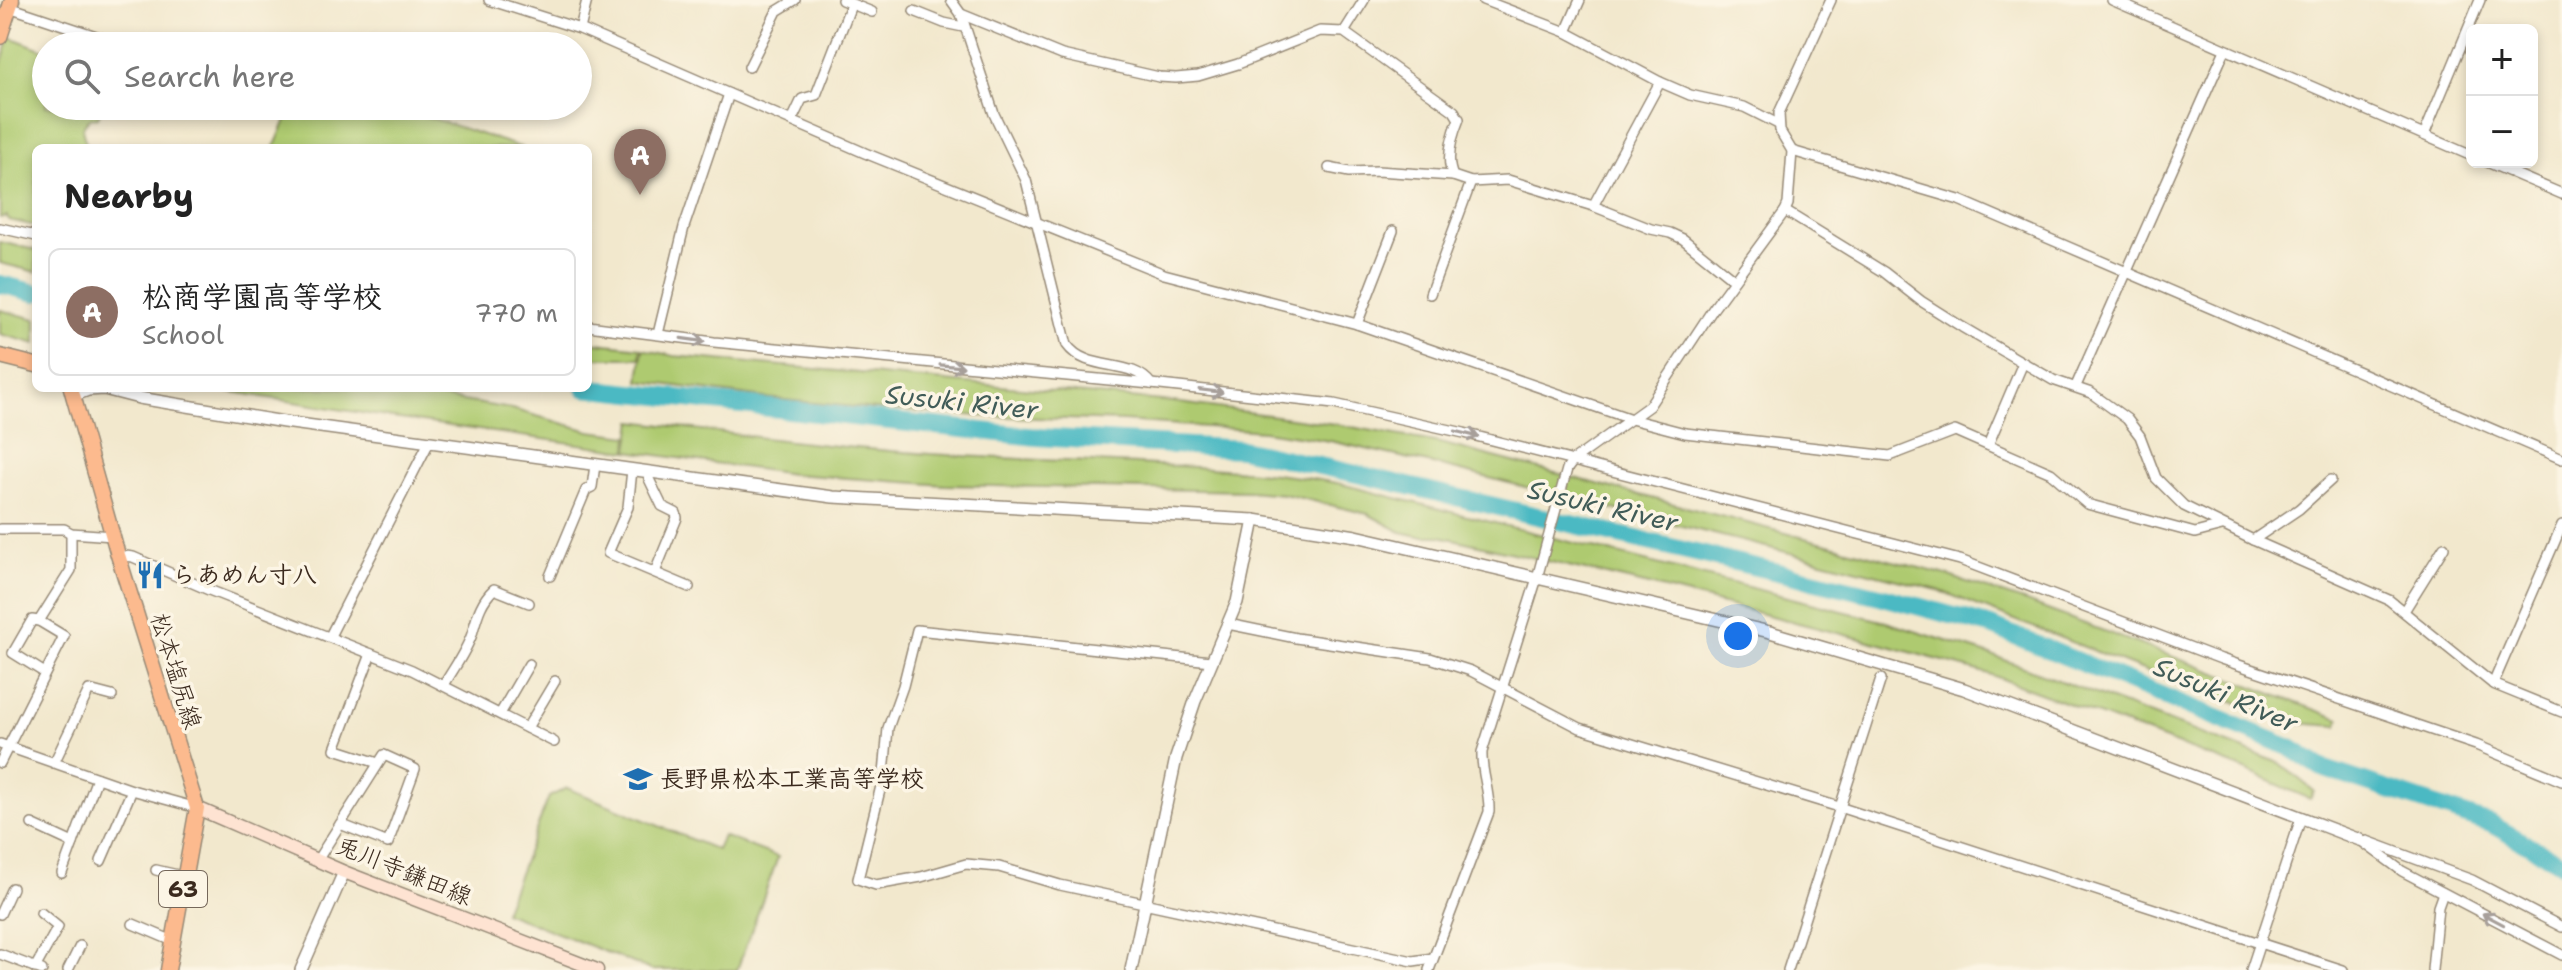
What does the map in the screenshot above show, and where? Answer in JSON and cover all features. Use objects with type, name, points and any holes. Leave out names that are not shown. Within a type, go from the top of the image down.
[{"type":"main road","points":[[0,37],[10,2]]},
{"type":"main road","points":[[0,356],[32,364]]},
{"type":"main road","name":"松本塩尻線","points":[[73,392],[118,555],[197,808],[168,970]]},
{"type":"main road","name":"兎川寺鎌田線","points":[[197,808],[344,872],[597,970]]},
{"type":"street","points":[[489,0],[515,4],[587,32]]},
{"type":"street","points":[[580,29],[587,0]]},
{"type":"street","points":[[749,67],[777,11],[795,0]]},
{"type":"street","points":[[951,0],[961,14],[994,114],[1026,180],[1064,333],[1073,353],[1083,359],[1144,374],[1151,384]]},
{"type":"street","points":[[1344,32],[1364,0]]},
{"type":"street","points":[[1483,0],[1566,32],[1690,95],[1744,107],[1778,124]]},
{"type":"street","points":[[1566,32],[1580,0]]},
{"type":"street","points":[[1429,970],[1489,812],[1490,798],[1481,765],[1482,752],[1567,469],[1574,460],[1649,406],[1785,211],[1792,151],[1778,124],[1779,113],[1831,0]]},
{"type":"street","points":[[2112,0],[2466,153]]},
{"type":"street","points":[[2138,11],[2140,0]]},
{"type":"street","points":[[2424,135],[2480,0]]},
{"type":"street","points":[[10,2],[89,32]]},
{"type":"street","points":[[792,120],[802,99],[816,95],[846,3],[872,12]]},
{"type":"street","points":[[914,11],[963,27]]},
{"type":"street","points":[[961,14],[1062,55],[1176,78],[1198,76],[1238,64],[1320,31],[1344,32],[1454,111],[1459,119],[1450,151],[1453,176]]},
{"type":"street","points":[[592,34],[1039,225],[1164,274],[1357,324],[1631,419],[1685,433],[1890,456],[1955,431],[2051,473],[2087,504],[2195,533],[2222,526]]},
{"type":"street","points":[[2076,386],[2225,50]]},
{"type":"street","points":[[1593,206],[1660,82]]},
{"type":"street","points":[[658,334],[684,227],[729,94]]},
{"type":"street","points":[[1792,151],[1959,200],[2562,459]]},
{"type":"street","points":[[1329,168],[1349,172],[1453,176],[1471,182],[1508,180],[1593,206],[1683,239],[1734,280]]},
{"type":"street","points":[[2501,168],[2562,194]]},
{"type":"street","points":[[1430,294],[1471,182]]},
{"type":"street","points":[[1785,211],[1884,272],[1962,327],[2053,380],[2091,393],[2127,419],[2140,436],[2152,470],[2164,488],[2184,506],[2389,600],[2493,684],[2562,712]]},
{"type":"street","points":[[0,228],[32,235]]},
{"type":"street","points":[[1357,324],[1393,231]]},
{"type":"street","points":[[592,326],[719,343],[1334,404],[1574,460],[1972,564],[2221,659],[2476,745],[2562,781]]},
{"type":"street","points":[[1988,445],[2023,363]]},
{"type":"street","points":[[116,392],[284,422],[833,497],[1254,520],[1356,536],[1538,573],[1770,632],[1987,697],[2472,880],[2562,927]]},
{"type":"street","points":[[330,636],[427,442]]},
{"type":"street","points":[[550,576],[586,490],[592,487],[595,465]]},
{"type":"street","points":[[632,470],[628,507],[608,553],[689,587]]},
{"type":"street","points":[[648,472],[662,506],[676,513],[677,518],[655,572]]},
{"type":"street","points":[[2253,540],[2299,509],[2331,480]]},
{"type":"street","points":[[1131,970],[1176,758],[1243,580],[1254,520]]},
{"type":"street","points":[[2493,684],[2562,525]]},
{"type":"street","points":[[0,529],[64,529],[71,533],[113,536]]},
{"type":"street","points":[[39,621],[71,570],[71,533]]},
{"type":"street","points":[[2404,611],[2444,547]]},
{"type":"street","points":[[118,555],[133,557],[330,636],[444,685],[554,742]]},
{"type":"street","points":[[444,685],[472,633],[473,623],[486,596],[494,589],[529,603]]},
{"type":"street","points":[[0,763],[3,746],[45,673],[64,636],[32,620],[13,653],[45,673]]},
{"type":"street","points":[[1228,624],[1296,638],[1430,658],[1471,671],[1580,728],[1839,807],[2343,970]]},
{"type":"street","points":[[1211,661],[917,630],[903,686],[888,728],[884,774],[858,879],[876,885],[921,877],[966,864],[999,867],[1060,885],[1413,961],[1433,958]]},
{"type":"street","points":[[371,654],[335,749],[378,763]]},
{"type":"street","points":[[500,714],[529,664]]},
{"type":"street","points":[[1788,970],[1881,679],[1878,664]]},
{"type":"street","points":[[1881,679],[1890,676],[1895,669]]},
{"type":"street","points":[[527,728],[555,681]]},
{"type":"street","points":[[54,763],[89,690],[112,696]]},
{"type":"street","points":[[3,746],[132,790],[197,808]]},
{"type":"street","points":[[318,859],[378,763],[384,755],[415,769],[388,843],[340,824]]},
{"type":"street","points":[[62,873],[97,778]]},
{"type":"street","points":[[107,856],[132,790]]},
{"type":"street","points":[[2251,970],[2301,818]]},
{"type":"street","points":[[40,824],[73,843]]},
{"type":"street","points":[[2360,840],[2402,871],[2562,955]]},
{"type":"street","points":[[156,870],[186,877]]},
{"type":"street","points":[[301,970],[344,872]]},
{"type":"street","points":[[0,914],[12,888]]},
{"type":"street","points":[[2432,970],[2438,907],[2443,893]]},
{"type":"street","points":[[0,954],[38,969],[58,927],[41,913]]},
{"type":"street","points":[[133,924],[173,941]]},
{"type":"street","points":[[68,970],[80,946]]},
{"type":"green space","points":[[10,37],[32,46],[32,120],[88,120],[83,133],[87,144],[32,144],[32,225],[8,220],[7,216],[0,218],[0,68]]},
{"type":"green space","points":[[286,120],[438,120],[511,144],[276,144]]},
{"type":"green space","points":[[0,242],[32,249],[32,271],[0,263]]},
{"type":"green space","points":[[0,310],[32,318],[32,343],[0,334]]},
{"type":"green space","points":[[592,342],[641,348],[640,358],[592,358]]},
{"type":"green space","points":[[643,349],[674,356],[1173,402],[1335,424],[1440,443],[1943,574],[2340,719],[2337,726],[2293,723],[2151,673],[1938,590],[1330,441],[1264,431],[1123,421],[980,416],[765,398],[639,381]]},
{"type":"green space","points":[[233,392],[409,392],[512,409],[590,431],[629,436],[628,450],[633,421],[869,449],[1192,467],[1337,483],[1886,622],[1994,656],[2279,763],[2314,791],[2310,799],[2238,767],[1989,674],[1649,585],[1440,536],[1401,532],[1368,514],[1284,494],[945,485],[792,474],[393,418]]},
{"type":"green space","points":[[567,788],[717,850],[723,836],[778,857],[737,970],[651,970],[504,912],[549,797]]},
{"type":"waterway","name":"Susuki River","points":[[0,284],[32,292]]},
{"type":"waterway","name":"Susuki River","points":[[592,389],[1037,437],[1241,449],[1880,596],[1991,626],[2291,748],[2322,768],[2491,824],[2562,864]]},
{"type":"place","name":"松商学園高等学校","points":[[640,195]]},
{"type":"place","name":"らあめん寸八","points":[[150,575]]},
{"type":"place","name":"長野県松本工業高等学校","points":[[638,779]]}]
